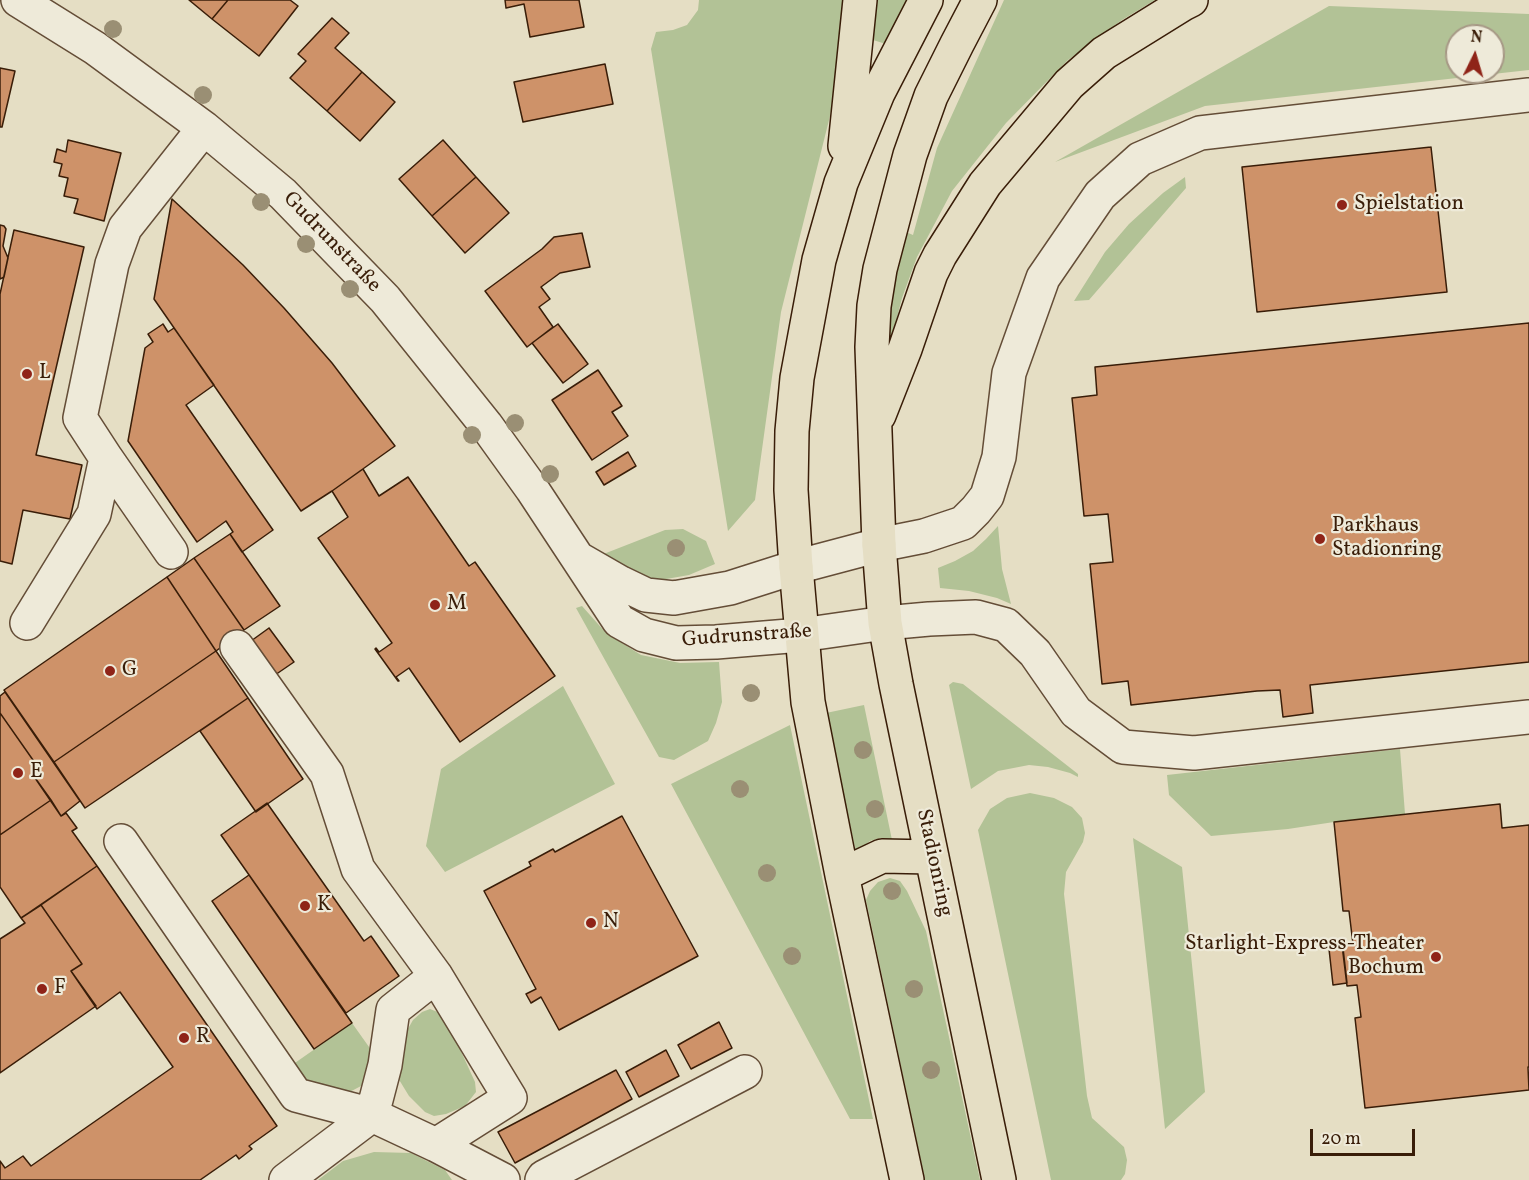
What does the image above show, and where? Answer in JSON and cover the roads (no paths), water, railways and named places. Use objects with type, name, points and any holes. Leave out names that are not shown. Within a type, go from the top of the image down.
[{"type":"main road","points":[[841,183],[860,0]]},
{"type":"main road","points":[[907,1180],[808,702],[791,490],[792,431],[797,378],[819,260],[841,183],[878,93],[926,0]]},
{"type":"main road","name":"Stadionring","points":[[980,0],[931,96],[910,155],[880,269],[874,306],[872,347],[879,545],[885,623],[999,1180]]},
{"type":"main road","points":[[874,428],[905,349],[931,273],[985,184],[1069,84],[1104,53],[1191,0]]},
{"type":"main road","points":[[842,875],[882,856],[932,857]]},
{"type":"street","name":"Gudrunstraße","points":[[18,0],[96,48],[204,128],[283,194],[385,299],[486,425],[619,621],[645,635],[676,643],[716,642],[801,635],[885,623],[976,617],[1006,625],[1035,653],[1076,712],[1123,747],[1194,753],[1529,717]]},
{"type":"street","name":"Gudrunstraße","points":[[575,556],[621,584],[646,595],[674,598],[730,588],[796,567],[879,545],[924,536],[963,523],[987,496],[999,457],[1009,373],[1043,278],[1100,195],[1140,159],[1200,133],[1529,95]]},
{"type":"street","points":[[171,552],[80,418],[112,264],[125,228],[204,128]]},
{"type":"street","points":[[27,623],[94,514],[106,458]]},
{"type":"street","points":[[237,646],[327,774],[358,868],[436,976],[510,1098],[436,1145]]},
{"type":"street","points":[[121,841],[296,1095],[372,1115],[503,1180]]},
{"type":"street","points":[[286,1180],[372,1115],[385,1065],[393,1010],[436,976]]},
{"type":"street","points":[[543,1180],[544,1177],[745,1072]]},
{"type":"place","name":"Spielstation","points":[[1342,205]]},
{"type":"place","name":"L","points":[[27,374]]},
{"type":"place","name":"Parkhaus Stadionring","points":[[1320,539]]},
{"type":"place","name":"M","points":[[435,605]]},
{"type":"place","name":"G","points":[[110,671]]},
{"type":"place","name":"E","points":[[18,773]]},
{"type":"place","name":"K","points":[[305,906]]},
{"type":"place","name":"N","points":[[591,923]]},
{"type":"place","name":"Starlight-Express-Theater Bochum","points":[[1436,957]]},
{"type":"place","name":"F","points":[[42,989]]},
{"type":"place","name":"R","points":[[184,1038]]}]
